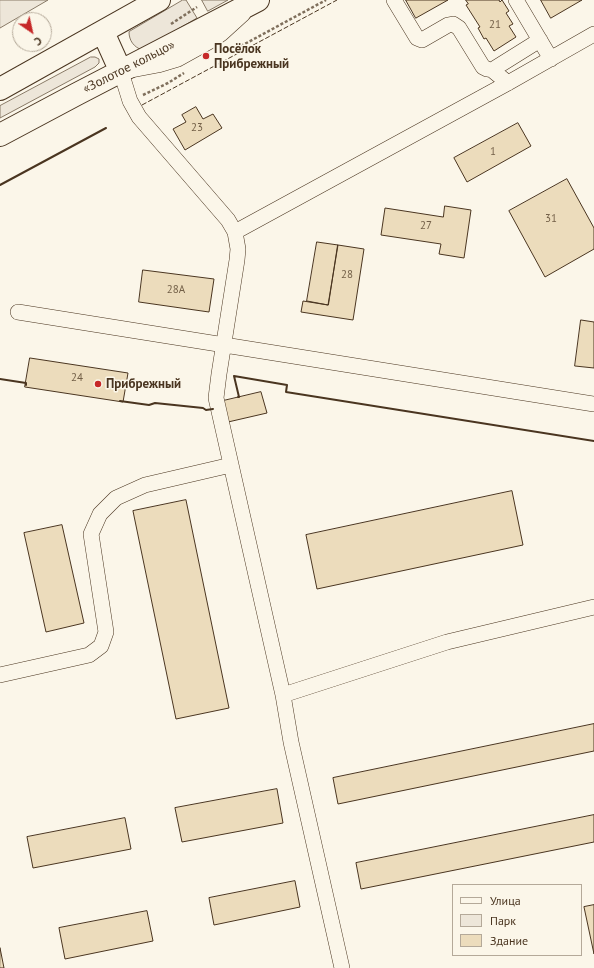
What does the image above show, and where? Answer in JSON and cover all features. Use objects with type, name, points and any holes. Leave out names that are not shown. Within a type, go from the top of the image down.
[{"type":"highway","points":[[0,90],[159,0]]},
{"type":"highway","name":"«Золотое кольцо»","points":[[0,135],[259,0]]},
{"type":"highway","points":[[103,32],[120,72]]},
{"type":"street","points":[[394,0],[417,38],[422,40],[448,25],[453,24],[459,28],[483,67],[492,70],[508,84]]},
{"type":"street","points":[[516,0],[551,59]]},
{"type":"street","points":[[235,232],[508,84],[594,34]]},
{"type":"street","points":[[492,70],[540,40]]},
{"type":"street","points":[[120,72],[134,110],[222,213],[235,232],[238,249],[237,260],[216,398],[283,695],[291,742],[342,968]]},
{"type":"street","points":[[18,312],[594,404]]},
{"type":"street","points":[[0,675],[89,656],[101,646],[106,632],[91,534],[100,514],[116,498],[145,485],[231,465]]},
{"type":"street","points":[[283,695],[447,642],[594,607]]},
{"type":"path","points":[[222,49],[242,46],[326,0]]},
{"type":"path","points":[[130,101],[168,83],[188,70]]},
{"type":"green space","points":[[0,0],[48,0],[27,12],[12,12],[12,21],[0,28]]},
{"type":"green space","points":[[183,0],[186,0],[197,18],[142,50],[134,45],[131,41],[129,32]]},
{"type":"green space","points":[[202,0],[228,0],[208,11]]},
{"type":"green space","points":[[91,57],[99,59],[99,63],[95,67],[0,118],[0,106]]},
{"type":"building","points":[[406,0],[448,0],[416,18]]},
{"type":"building","points":[[466,0],[499,0],[500,2],[502,0],[509,11],[506,13],[513,24],[509,26],[516,37],[494,51],[486,38],[484,39],[478,28],[480,27],[466,5],[468,4]]},
{"type":"building","points":[[541,0],[582,0],[551,18]]},
{"type":"building","points":[[196,107],[203,119],[213,114],[222,128],[185,150],[173,129],[186,122],[182,115]]},
{"type":"building","points":[[518,123],[531,146],[467,182],[454,158]]},
{"type":"building","points":[[567,179],[594,228],[594,249],[545,277],[509,211]]},
{"type":"building","points":[[445,206],[471,210],[464,258],[439,254],[441,244],[381,235],[385,208],[443,217]]},
{"type":"building","points":[[317,242],[338,245],[328,305],[307,301]]},
{"type":"building","points":[[338,245],[364,249],[353,320],[301,312],[303,301],[328,305]]},
{"type":"building","points":[[143,270],[214,279],[209,312],[139,302]]},
{"type":"building","points":[[581,320],[594,322],[594,368],[575,366]]},
{"type":"building","points":[[30,358],[128,373],[123,402],[25,387]]},
{"type":"building","points":[[261,392],[267,413],[228,422],[223,401]]},
{"type":"building","points":[[512,491],[523,545],[317,589],[306,535]]},
{"type":"building","points":[[186,500],[229,708],[176,719],[133,511]]},
{"type":"building","points":[[62,525],[84,623],[46,632],[24,533]]},
{"type":"building","points":[[594,724],[594,751],[338,804],[333,778]]},
{"type":"building","points":[[277,789],[283,823],[182,842],[175,808]]},
{"type":"building","points":[[594,815],[594,842],[361,889],[356,863]]},
{"type":"building","points":[[125,818],[131,849],[33,868],[27,837]]},
{"type":"building","points":[[295,881],[300,907],[214,925],[209,898]]},
{"type":"building","points":[[594,905],[594,954],[584,907]]},
{"type":"building","points":[[147,911],[153,941],[65,959],[59,928]]},
{"type":"building","points":[[0,948],[4,968],[0,968]]},
{"type":"fence","points":[[142,105],[337,0]]},
{"type":"wall","points":[[0,185],[106,128]]},
{"type":"wall","points":[[238,397],[234,376],[287,385],[286,392],[594,441]]},
{"type":"wall","points":[[0,379],[26,383],[26,385]]},
{"type":"wall","points":[[120,401],[149,405],[155,403],[203,408],[206,410],[213,409]]},
{"type":"place","name":"Посёлок Прибрежный","points":[[206,56]]},
{"type":"place","name":"Прибрежный","points":[[98,384]]}]
